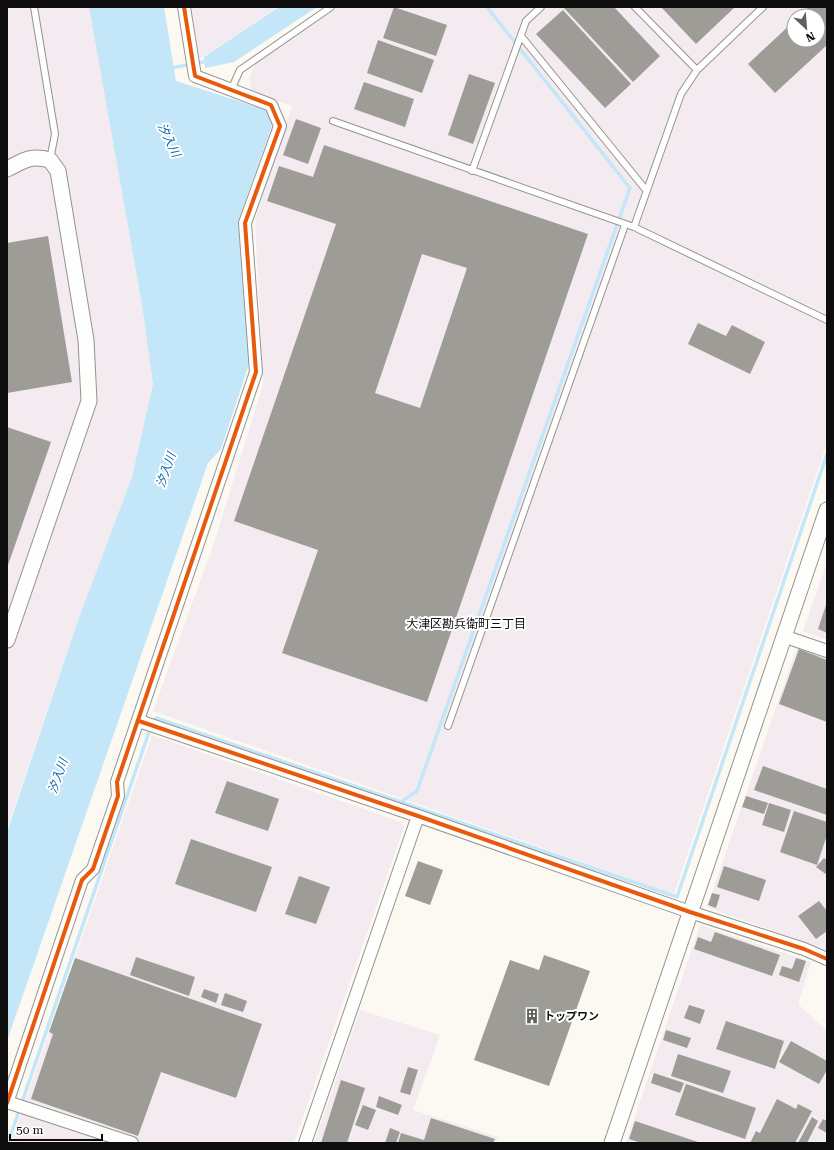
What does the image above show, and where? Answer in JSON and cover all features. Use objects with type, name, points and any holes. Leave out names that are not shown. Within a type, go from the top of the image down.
[{"type":"street","points":[[132,1143],[7,1103],[82,880],[93,869],[118,796],[117,782],[139,721],[256,372],[245,223],[280,126],[271,105],[195,76],[184,7]]},
{"type":"street","points":[[7,169],[28,158],[38,157],[50,160],[58,171],[84,332],[89,401],[7,640]]},
{"type":"street","points":[[612,1143],[827,510]]},
{"type":"street","points":[[783,636],[827,651]]},
{"type":"street","points":[[139,721],[418,816],[690,912],[804,949],[827,959]]},
{"type":"street","points":[[305,1143],[418,816]]},
{"type":"lane","points":[[34,7],[55,134],[50,160]]},
{"type":"lane","points":[[231,90],[240,70],[332,7]]},
{"type":"lane","points":[[472,171],[526,21],[541,7]]},
{"type":"lane","points":[[635,7],[697,70]]},
{"type":"lane","points":[[634,227],[681,94],[697,70],[763,7]]},
{"type":"lane","points":[[521,36],[646,190]]},
{"type":"lane","points":[[333,121],[634,227],[827,320]]},
{"type":"lane","points":[[448,726],[625,225]]},
{"type":"shaded area","points":[[7,7],[89,7],[142,305],[153,384],[132,477],[77,623],[7,829]]},
{"type":"shaded area","points":[[191,7],[278,7],[200,59]]},
{"type":"shaded area","points":[[339,7],[827,7],[827,443],[674,894],[153,711],[213,546],[263,385],[255,219],[292,106],[252,92],[249,77],[257,61]]},
{"type":"shaded area","points":[[827,562],[827,640],[803,631]]},
{"type":"shaded area","points":[[797,647],[827,658],[827,950],[707,907]]},
{"type":"shaded area","points":[[152,735],[401,822],[404,827],[294,1143],[11,1143]]},
{"type":"shaded area","points":[[700,925],[811,962],[798,1004],[827,1031],[827,1143],[626,1143]]},
{"type":"shaded area","points":[[360,1010],[440,1035],[413,1110],[498,1137],[496,1143],[314,1143]]},
{"type":"water","name":"汐入川","points":[[89,7],[164,7],[176,81],[269,111],[273,123],[238,221],[249,364],[221,449],[208,463],[7,1041],[7,832],[77,623],[132,477],[153,384],[142,305]]},
{"type":"water","points":[[279,7],[317,7],[234,62],[205,68],[204,57]]},
{"type":"building","points":[[394,7],[447,25],[436,56],[383,38]]},
{"type":"building","points":[[563,7],[614,7],[660,56],[633,82]]},
{"type":"building","points":[[661,7],[735,7],[696,44]]},
{"type":"building","points":[[827,7],[826,46],[826,8],[808,8]]},
{"type":"building","points":[[563,10],[631,84],[605,108],[536,34]]},
{"type":"building","points":[[786,28],[786,48],[824,48],[775,93],[748,64]]},
{"type":"building","points":[[378,40],[434,60],[422,93],[367,73]]},
{"type":"building","points":[[469,74],[495,83],[473,144],[448,135]]},
{"type":"building","points":[[364,82],[414,99],[405,127],[354,109]]},
{"type":"building","points":[[296,119],[321,128],[308,164],[283,155]]},
{"type":"building","points":[[324,145],[588,234],[427,702],[282,653],[318,550],[234,521],[336,224],[267,201],[279,166],[313,177]],"holes":[[[422,254],[467,268],[420,408],[375,393]]]},
{"type":"building","points":[[48,236],[72,382],[7,393],[7,243]]},
{"type":"building","points":[[698,323],[726,336],[732,325],[765,342],[750,374],[688,344]]},
{"type":"building","points":[[7,427],[51,442],[7,568]]},
{"type":"building","points":[[827,602],[827,633],[818,629]]},
{"type":"building","points":[[799,649],[827,660],[827,722],[779,704]]},
{"type":"building","points":[[763,766],[827,789],[827,815],[754,790]]},
{"type":"building","points":[[227,781],[279,799],[268,831],[215,813]]},
{"type":"building","points":[[746,796],[768,803],[764,814],[742,807]]},
{"type":"building","points":[[769,803],[791,810],[784,832],[762,825]]},
{"type":"building","points":[[794,811],[827,822],[827,835],[817,865],[780,852]]},
{"type":"building","points":[[191,839],[272,867],[256,912],[175,884]]},
{"type":"building","points":[[824,858],[827,860],[827,875],[816,867]]},
{"type":"building","points":[[418,861],[443,870],[430,905],[405,896]]},
{"type":"building","points":[[724,866],[766,880],[759,901],[717,887]]},
{"type":"building","points":[[299,876],[330,887],[316,924],[285,914]]},
{"type":"building","points":[[712,893],[720,895],[716,908],[708,905]]},
{"type":"building","points":[[819,901],[827,911],[827,931],[816,939],[798,916]]},
{"type":"building","points":[[715,932],[780,955],[772,976],[694,949],[698,937],[711,942]]},
{"type":"building","name":"トップワン","points":[[544,955],[590,971],[549,1086],[474,1060],[510,960],[539,970]]},
{"type":"building","points":[[136,957],[195,977],[189,996],[130,975]]},
{"type":"building","points":[[75,958],[262,1024],[236,1098],[161,1072],[138,1136],[31,1099],[53,1034],[49,1032]]},
{"type":"building","points":[[796,958],[806,961],[799,982],[779,975],[782,966],[792,969]]},
{"type":"building","points":[[204,989],[219,994],[216,1003],[201,997]]},
{"type":"building","points":[[225,993],[247,1001],[243,1012],[221,1005]]},
{"type":"building","points":[[689,1005],[705,1010],[700,1024],[684,1018]]},
{"type":"building","points":[[726,1021],[784,1041],[775,1069],[716,1049]]},
{"type":"building","points":[[666,1030],[691,1038],[687,1048],[663,1040]]},
{"type":"building","points":[[791,1041],[827,1061],[827,1070],[819,1084],[779,1062]]},
{"type":"building","points":[[678,1054],[731,1071],[723,1093],[671,1076]]},
{"type":"building","points":[[408,1067],[418,1070],[410,1095],[400,1092]]},
{"type":"building","points":[[654,1073],[684,1083],[680,1093],[651,1083]]},
{"type":"building","points":[[341,1080],[365,1088],[347,1143],[321,1143]]},
{"type":"building","points":[[686,1084],[756,1108],[745,1139],[675,1115]]},
{"type":"building","points":[[379,1096],[402,1105],[398,1115],[376,1107]]},
{"type":"building","points":[[777,1099],[796,1109],[798,1104],[812,1111],[795,1143],[750,1143],[756,1131],[760,1133]]},
{"type":"building","points":[[363,1105],[376,1110],[368,1130],[355,1125]]},
{"type":"building","points":[[812,1117],[818,1121],[807,1143],[798,1143]]},
{"type":"building","points":[[431,1118],[495,1139],[493,1143],[398,1143],[401,1133],[424,1140]]},
{"type":"building","points":[[823,1119],[827,1121],[827,1133],[818,1128]]},
{"type":"building","points":[[635,1121],[701,1143],[641,1143],[629,1139]]},
{"type":"building","points":[[390,1128],[400,1132],[396,1143],[385,1143]]},
{"type":"waterway","points":[[8,1143],[149,732],[156,718],[401,802],[417,791],[630,188],[487,7]]},
{"type":"waterway","points":[[171,68],[208,61]]},
{"type":"waterway","points":[[401,802],[677,897],[827,454]]},
{"type":"cycle path","points":[[7,1103],[82,880],[93,869],[118,796],[117,782],[256,372],[245,223],[280,126],[271,105],[195,76],[184,7]]},
{"type":"cycle path","points":[[139,721],[418,816],[690,912],[804,949],[827,959]]},
{"type":"place","name":"トップワン","points":[[532,1016]]},
{"type":"district","name":"大津区勘兵衛町三丁目","points":[[466,624]]}]
